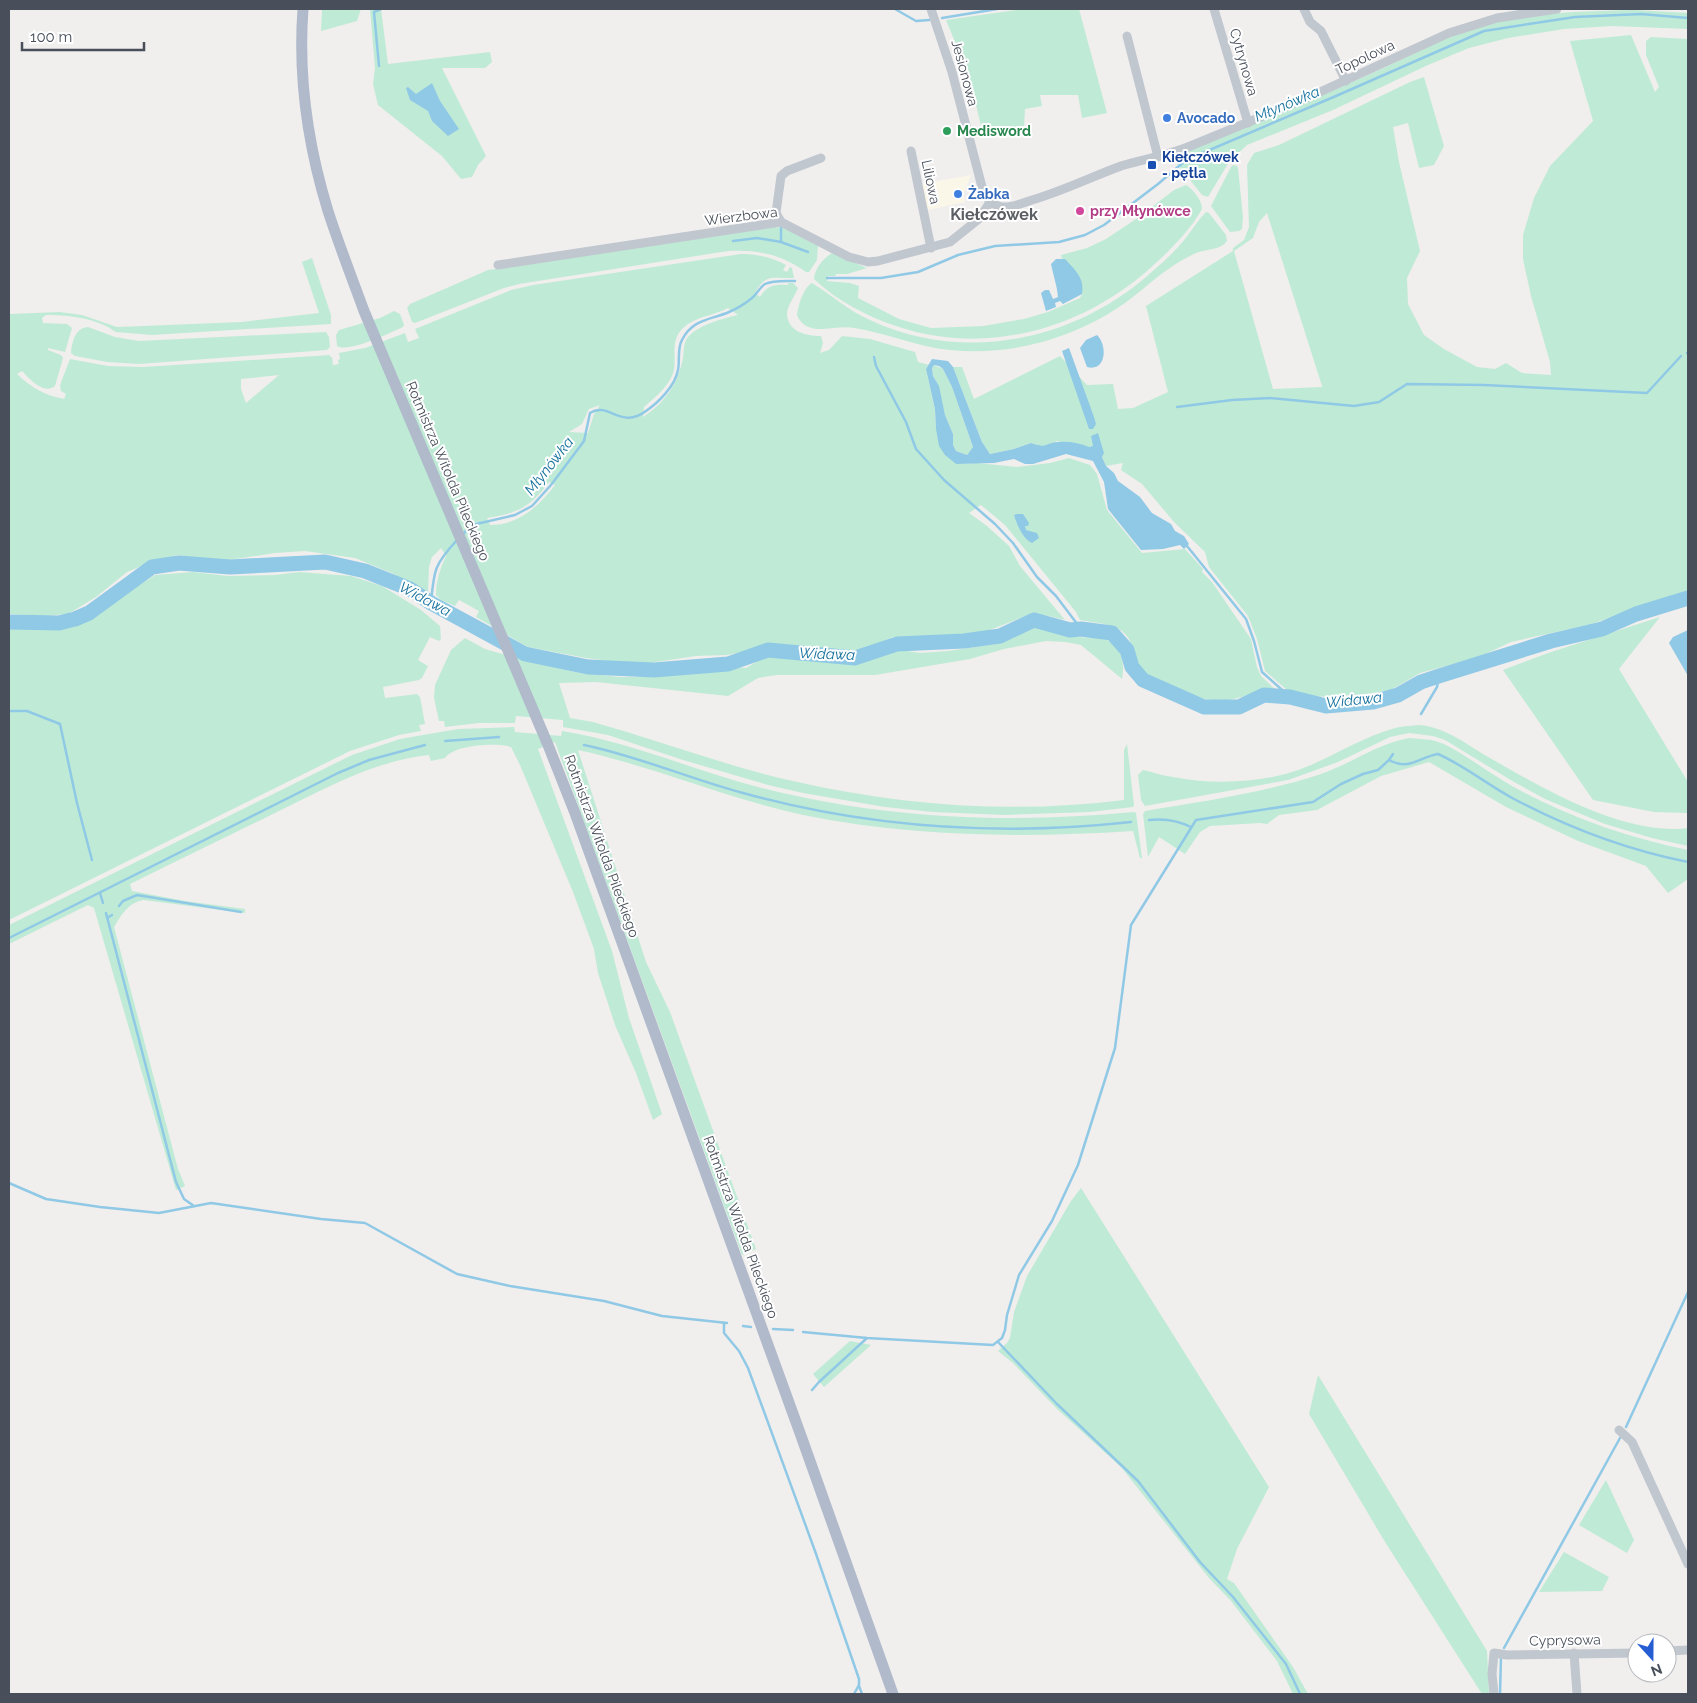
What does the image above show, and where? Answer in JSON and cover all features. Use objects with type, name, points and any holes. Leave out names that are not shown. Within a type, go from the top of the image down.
[{"type":"main road","name":"Rotmistrza Witolda Pileckiego","points":[[303,9],[304,95],[310,137],[328,211],[364,311],[575,813],[807,1451],[893,1694]]},
{"type":"street","name":"Jesionowa","points":[[931,9],[952,72],[982,187],[990,202]]},
{"type":"street","name":"Cytrynowa","points":[[1214,9],[1248,123]]},
{"type":"street","points":[[1304,9],[1310,22],[1321,30],[1346,81]]},
{"type":"street","name":"Topolowa","points":[[990,202],[1004,207],[1020,204],[1076,185],[1131,163],[1158,157],[1188,147],[1346,81],[1449,33],[1497,18],[1557,9]]},
{"type":"street","points":[[1127,36],[1158,157]]},
{"type":"street","name":"Liliowa","points":[[911,150],[931,248]]},
{"type":"street","points":[[781,222],[776,213],[781,176],[787,171],[821,158]]},
{"type":"street","name":"Wierzbowa","points":[[498,265],[781,222],[850,256],[868,262],[878,261],[950,242],[980,218],[990,202]]},
{"type":"street","points":[[1619,1430],[1632,1442],[1688,1564]]},
{"type":"street","name":"Cyprysowa","points":[[1494,1694],[1492,1674],[1494,1653],[1507,1655],[1627,1652]]},
{"type":"street","points":[[1574,1653],[1577,1694]]},
{"type":"shaded area","points":[[971,175],[963,195],[965,202],[927,210],[921,184]]},
{"type":"green space","points":[[322,9],[361,9],[357,21],[321,31]]},
{"type":"green space","points":[[370,9],[381,9],[388,64],[490,52],[492,62],[485,68],[442,68],[486,156],[478,165],[472,177],[461,179],[442,156],[378,105],[373,84],[375,68]]},
{"type":"green space","points":[[1024,9],[1079,9],[1107,113],[1082,118],[1078,95],[1040,95],[1042,106],[1025,109],[1024,127],[983,134],[969,76],[946,20]]},
{"type":"green space","points":[[1635,10],[1688,13],[1688,29],[1612,26],[1564,29],[1508,38],[1469,48],[1428,65],[1333,110],[1247,145],[1229,162],[1208,197],[1202,195],[1175,161],[1176,156],[1382,69],[1448,38],[1482,26],[1516,18],[1550,14]]},
{"type":"green space","points":[[1631,35],[1655,92],[1659,87],[1646,55],[1646,41],[1651,37],[1688,39],[1688,590],[1592,624],[1511,642],[1479,657],[1420,673],[1391,690],[1360,695],[1313,697],[1287,690],[1265,671],[1257,639],[1248,616],[1209,567],[1205,552],[1174,522],[1142,484],[1121,470],[1123,463],[1106,466],[1102,457],[1101,443],[1089,448],[1057,441],[1042,447],[1031,443],[990,454],[982,442],[953,367],[962,367],[974,399],[1060,356],[1087,385],[1113,384],[1118,409],[1133,408],[1168,392],[1146,306],[1233,251],[1233,248],[1244,240],[1249,227],[1247,165],[1254,153],[1279,145],[1424,77],[1444,146],[1434,165],[1419,168],[1408,123],[1393,127],[1399,162],[1420,251],[1407,278],[1408,304],[1424,335],[1444,349],[1477,367],[1495,369],[1506,363],[1522,373],[1551,375],[1550,362],[1531,296],[1523,259],[1523,235],[1534,198],[1550,166],[1593,121],[1570,41]],"holes":[[[1267,213],[1322,387],[1273,389],[1234,251],[1253,238],[1259,222]]]},
{"type":"green space","points":[[1233,165],[1238,168],[1243,217],[1242,229],[1230,232],[1211,206]]},
{"type":"green space","points":[[1186,185],[1197,195],[1202,209],[1176,243],[1158,261],[1131,284],[1101,303],[1070,319],[1037,330],[1003,337],[969,339],[934,335],[899,327],[865,313],[843,301],[814,279],[820,264],[832,253],[867,268],[847,274],[828,276],[827,281],[850,283],[859,286],[858,298],[899,319],[931,328],[983,326],[1024,319],[1048,312],[1080,298],[1082,294],[1065,259],[1062,259],[1061,255],[1087,248],[1106,239],[1174,190]]},
{"type":"green space","points":[[1206,212],[1209,213],[1226,235],[1227,241],[1224,244],[1217,248],[1196,253],[1181,261],[1125,303],[1100,319],[1059,337],[1038,343],[994,350],[950,350],[854,328],[814,329],[807,327],[797,315],[804,293],[812,283],[862,316],[907,334],[944,341],[982,342],[1020,338],[1057,328],[1092,313],[1125,293],[1171,255]]},
{"type":"green space","points":[[775,227],[784,228],[818,246],[817,260],[809,272],[769,254],[749,251],[728,251],[519,284],[504,288],[415,323],[412,322],[407,308],[410,304],[488,270]]},
{"type":"green space","points":[[741,254],[758,255],[775,260],[786,265],[783,270],[787,272],[790,267],[792,268],[794,278],[767,279],[759,286],[755,293],[760,297],[772,286],[793,283],[798,288],[788,308],[788,320],[794,329],[799,332],[821,336],[823,343],[820,353],[829,350],[842,336],[870,339],[915,352],[918,362],[929,365],[926,369],[935,409],[936,429],[956,464],[977,463],[1017,467],[1050,463],[1069,458],[1090,465],[1097,474],[1107,510],[1142,553],[1185,549],[1203,569],[1202,572],[1212,582],[1251,639],[1257,667],[1261,676],[1278,692],[1258,692],[1228,700],[1204,699],[1170,687],[1138,669],[1132,646],[1126,635],[1111,626],[1080,620],[1076,612],[1005,525],[981,505],[969,513],[1009,546],[1020,566],[1065,620],[1031,614],[982,633],[953,637],[893,637],[862,651],[848,652],[768,644],[753,650],[727,655],[696,656],[649,663],[624,663],[528,647],[476,617],[479,611],[459,600],[455,606],[441,600],[436,595],[437,585],[440,570],[446,556],[441,548],[432,557],[429,567],[428,593],[394,574],[355,558],[305,551],[275,553],[222,561],[177,555],[127,572],[96,597],[68,614],[45,616],[9,614],[9,314],[60,312],[82,315],[117,327],[242,322],[319,313],[302,262],[312,258],[331,315],[331,324],[152,335],[116,332],[99,323],[84,319],[46,315],[42,318],[43,323],[67,324],[72,328],[65,352],[48,348],[48,350],[61,355],[63,358],[55,386],[46,389],[33,382],[22,371],[17,374],[39,390],[64,399],[66,394],[61,391],[60,385],[70,359],[108,366],[143,367],[330,355],[333,365],[339,364],[339,353],[365,348],[405,333],[408,342],[419,338],[415,329],[511,290],[533,285]],"holes":[[[728,308],[738,315],[705,325],[687,338],[681,367],[674,384],[664,399],[643,417],[644,407],[656,397],[672,376],[675,365],[676,339],[683,328],[693,321]],[[279,375],[246,403],[241,389],[241,379]],[[600,405],[594,414],[588,433],[569,432],[582,424],[589,409]],[[549,482],[555,485],[535,507],[519,518],[510,522],[490,525],[487,518],[507,514],[522,508],[542,491]]]},
{"type":"green space","points":[[394,311],[400,314],[403,327],[360,345],[351,347],[337,346],[336,335],[339,330],[380,318]]},
{"type":"green space","points":[[88,327],[115,337],[139,341],[326,332],[329,337],[330,347],[327,350],[139,364],[107,362],[75,356],[71,353],[73,340],[77,333]]},
{"type":"green space","points":[[934,365],[943,369],[952,387],[973,447],[967,455],[956,451],[953,445],[953,434],[933,376],[932,367]]},
{"type":"green space","points":[[193,572],[228,576],[275,575],[299,572],[351,576],[382,586],[421,610],[440,626],[441,639],[439,641],[430,637],[418,660],[428,666],[419,680],[383,687],[385,698],[417,694],[420,697],[425,724],[419,725],[421,731],[399,735],[350,751],[9,920],[9,629],[79,624],[155,575]]},
{"type":"green space","points":[[1660,617],[1619,669],[1688,782],[1688,813],[1654,812],[1593,800],[1503,670],[1548,653]]},
{"type":"green space","points":[[1034,626],[1071,636],[1098,638],[1112,643],[1120,652],[1122,658],[1122,679],[1081,645],[1046,641],[1004,649],[970,659],[875,675],[777,675],[758,678],[728,696],[596,682],[559,683],[570,718],[593,722],[743,768],[793,781],[834,790],[917,802],[1000,807],[1083,804],[1124,800],[1124,750],[1127,744],[1133,807],[1090,812],[1005,815],[933,812],[885,807],[768,785],[608,735],[563,727],[563,720],[516,716],[515,723],[479,723],[445,727],[444,721],[439,721],[434,698],[435,685],[451,650],[465,638],[485,649],[530,662],[581,673],[620,677],[653,677],[685,671],[721,671],[736,667],[746,668],[766,656],[854,664],[901,650],[920,653],[996,644]]},
{"type":"green space","points":[[1429,726],[1447,733],[1560,796],[1611,818],[1663,829],[1688,828],[1688,846],[1605,824],[1545,799],[1445,740],[1433,736],[1409,733],[1390,737],[1338,762],[1288,780],[1145,806],[1141,800],[1138,775],[1143,770],[1188,780],[1221,782],[1255,780],[1301,769],[1380,733],[1398,727]]},
{"type":"green space","points":[[514,727],[515,732],[561,736],[562,731],[588,736],[638,749],[762,788],[854,807],[947,816],[993,818],[1087,816],[1134,812],[1136,813],[1142,858],[1140,858],[1133,831],[1051,835],[970,834],[930,832],[849,823],[779,809],[636,765],[578,750],[646,962],[670,1012],[756,1249],[742,1255],[555,742],[538,749],[612,951],[629,1018],[662,1114],[653,1120],[636,1073],[615,1025],[598,973],[594,949],[573,892],[511,747],[486,745],[466,747],[457,750],[445,758],[431,761],[429,755],[409,758],[370,769],[314,794],[130,884],[132,891],[185,901],[245,909],[245,913],[143,900],[129,907],[114,927],[178,1169],[185,1186],[176,1190],[94,908],[88,905],[9,944],[9,925],[352,755],[400,739],[458,729]]},
{"type":"green space","points":[[1409,738],[1432,740],[1444,744],[1512,786],[1554,807],[1598,825],[1642,839],[1688,850],[1688,879],[1668,893],[1646,866],[1578,841],[1506,807],[1429,762],[1381,776],[1317,810],[1279,815],[1267,824],[1210,826],[1200,832],[1185,854],[1159,837],[1148,857],[1143,814],[1145,811],[1234,796],[1299,781],[1332,770],[1375,749]]},
{"type":"green space","points":[[1081,1188],[1269,1487],[1237,1549],[1227,1579],[1234,1583],[1293,1667],[1308,1694],[1293,1694],[1277,1661],[1231,1601],[1209,1578],[1121,1467],[1057,1409],[1013,1363],[998,1351],[1010,1338],[1014,1312],[1027,1276],[1071,1201]]},
{"type":"green space","points":[[850,1341],[871,1345],[824,1387],[813,1374]]},
{"type":"green space","points":[[1318,1375],[1487,1651],[1489,1694],[1482,1694],[1385,1542],[1309,1414]]},
{"type":"green space","points":[[1606,1480],[1634,1540],[1627,1553],[1579,1525]]},
{"type":"green space","points":[[1564,1552],[1609,1577],[1602,1591],[1539,1592]]},
{"type":"water","points":[[432,83],[440,101],[459,129],[448,136],[432,121],[428,111],[410,100],[406,88],[408,87],[416,94]]},
{"type":"water","points":[[1056,259],[1065,259],[1076,271],[1081,279],[1082,294],[1063,304],[1060,301],[1055,303],[1056,307],[1046,311],[1041,293],[1049,290],[1053,299],[1058,297],[1051,264]]},
{"type":"water","points":[[1097,335],[1103,345],[1103,357],[1098,366],[1093,368],[1087,367],[1080,348],[1086,340]]},
{"type":"water","points":[[1069,348],[1094,417],[1096,424],[1093,429],[1089,429],[1062,351]]},
{"type":"water","points":[[932,359],[948,361],[953,367],[982,442],[990,454],[1031,443],[1043,446],[1066,442],[1078,443],[1089,447],[1093,446],[1091,436],[1098,433],[1104,453],[1102,457],[1106,466],[1114,473],[1118,481],[1140,497],[1152,513],[1171,524],[1175,531],[1184,536],[1189,544],[1184,549],[1180,545],[1163,549],[1141,550],[1108,509],[1104,482],[1093,461],[1066,454],[1033,464],[1025,464],[1014,459],[994,463],[956,464],[945,455],[939,446],[935,409],[926,369]],"holes":[[[934,365],[943,369],[952,387],[973,447],[967,455],[956,451],[953,445],[953,434],[945,415],[939,386],[933,376],[932,368]]]},
{"type":"water","points":[[1023,514],[1029,523],[1028,526],[1025,526],[1026,530],[1037,533],[1039,538],[1032,543],[1023,535],[1014,515]]},
{"type":"water","points":[[1688,630],[1688,676],[1669,643],[1673,637]]},
{"type":"waterway","points":[[379,66],[374,12],[381,9]]},
{"type":"waterway","points":[[895,9],[916,21],[929,20]]},
{"type":"waterway","points":[[942,18],[997,9]]},
{"type":"waterway","name":"Młynówka","points":[[827,278],[881,278],[918,272],[958,255],[995,246],[1059,242],[1085,235],[1104,225],[1186,160],[1484,31],[1575,17],[1641,14],[1688,18]]},
{"type":"waterway","points":[[733,241],[757,238],[781,242],[781,227]]},
{"type":"waterway","points":[[781,242],[808,252]]},
{"type":"waterway","name":"Młynówka","points":[[463,534],[472,525],[515,515],[532,506],[551,485],[584,441],[590,413],[603,410],[629,418],[637,416],[656,403],[674,382],[678,370],[680,343],[691,328],[702,321],[741,306],[752,298],[765,284],[776,281],[795,281]]},
{"type":"waterway","points":[[1177,407],[1232,400],[1270,398],[1354,406],[1379,402],[1407,384],[1484,385],[1647,393],[1681,356]]},
{"type":"waterway","points":[[874,357],[876,366],[906,422],[916,449],[944,480],[995,524],[1013,543],[1037,577],[1056,596],[1081,629]]},
{"type":"waterway","name":"Młynówka","points":[[431,603],[436,568],[457,540]]},
{"type":"waterway","points":[[1187,546],[1246,619],[1262,672],[1290,697]]},
{"type":"waterway","name":"Widawa","points":[[9,622],[59,623],[75,619],[89,613],[152,567],[179,563],[230,567],[325,562],[365,571],[410,589],[431,603],[525,654],[588,667],[654,670],[728,664],[768,650],[855,658],[897,644],[964,641],[1000,636],[1034,620],[1070,630],[1081,629],[1112,633],[1127,650],[1132,667],[1143,680],[1204,707],[1239,707],[1264,695],[1290,697],[1326,706],[1373,702],[1398,695],[1421,682],[1551,641],[1602,629],[1636,614],[1688,598]]},
{"type":"waterway","points":[[1421,714],[1437,687],[1439,676]]},
{"type":"waterway","points":[[9,711],[27,711],[60,724],[77,803]]},
{"type":"waterway","points":[[445,741],[499,737]]},
{"type":"waterway","points":[[9,938],[338,773],[369,760],[425,745]]},
{"type":"waterway","points":[[584,745],[624,755],[743,793],[791,805],[887,821],[985,828],[1034,828],[1131,822]]},
{"type":"waterway","points":[[803,1332],[867,1338],[993,1345],[1002,1338],[1019,1275],[1052,1221],[1078,1165],[1115,1048],[1131,925],[1196,820],[1313,802],[1341,784],[1363,774],[1378,770],[1393,754]]},
{"type":"waterway","points":[[1389,760],[1396,763],[1409,764],[1438,754],[1458,764],[1514,799],[1577,829],[1643,851],[1688,862]]},
{"type":"waterway","points":[[77,803],[92,860]]},
{"type":"waterway","points":[[1149,820],[1171,820],[1191,827]]},
{"type":"waterway","points":[[100,893],[103,903]]},
{"type":"waterway","points":[[119,906],[123,901],[137,895],[241,912]]},
{"type":"waterway","points":[[106,913],[176,1182],[184,1199],[194,1206]]},
{"type":"waterway","points":[[107,918],[112,915]]},
{"type":"waterway","points":[[9,1183],[46,1199],[100,1207],[159,1213],[211,1203],[321,1219],[365,1223],[457,1274],[510,1286],[604,1301],[662,1316],[727,1323]]},
{"type":"waterway","points":[[1626,1427],[1688,1292]]},
{"type":"waterway","points":[[724,1323],[724,1333],[739,1351],[748,1368],[815,1551],[859,1679],[859,1685],[854,1694]]},
{"type":"waterway","points":[[743,1326],[751,1327]]},
{"type":"waterway","points":[[773,1329],[793,1330]]},
{"type":"waterway","points":[[812,1390],[867,1338]]},
{"type":"waterway","points":[[998,1342],[1057,1404],[1138,1481],[1200,1562],[1233,1597],[1286,1664],[1300,1694]]},
{"type":"waterway","points":[[1504,1648],[1620,1438]]},
{"type":"waterway","points":[[1500,1694],[1501,1657]]},
{"type":"waterway","points":[[859,1686],[862,1694]]},
{"type":"place","name":"Avocado","points":[[1167,118]]},
{"type":"place","name":"Medisword","points":[[947,131]]},
{"type":"place","name":"Kiełczówek - pętla","points":[[1152,165]]},
{"type":"place","name":"Żabka","points":[[958,194]]},
{"type":"place","name":"przy Młynówce","points":[[1080,211]]},
{"type":"district","name":"Kiełczówek","points":[[994,214]]}]
